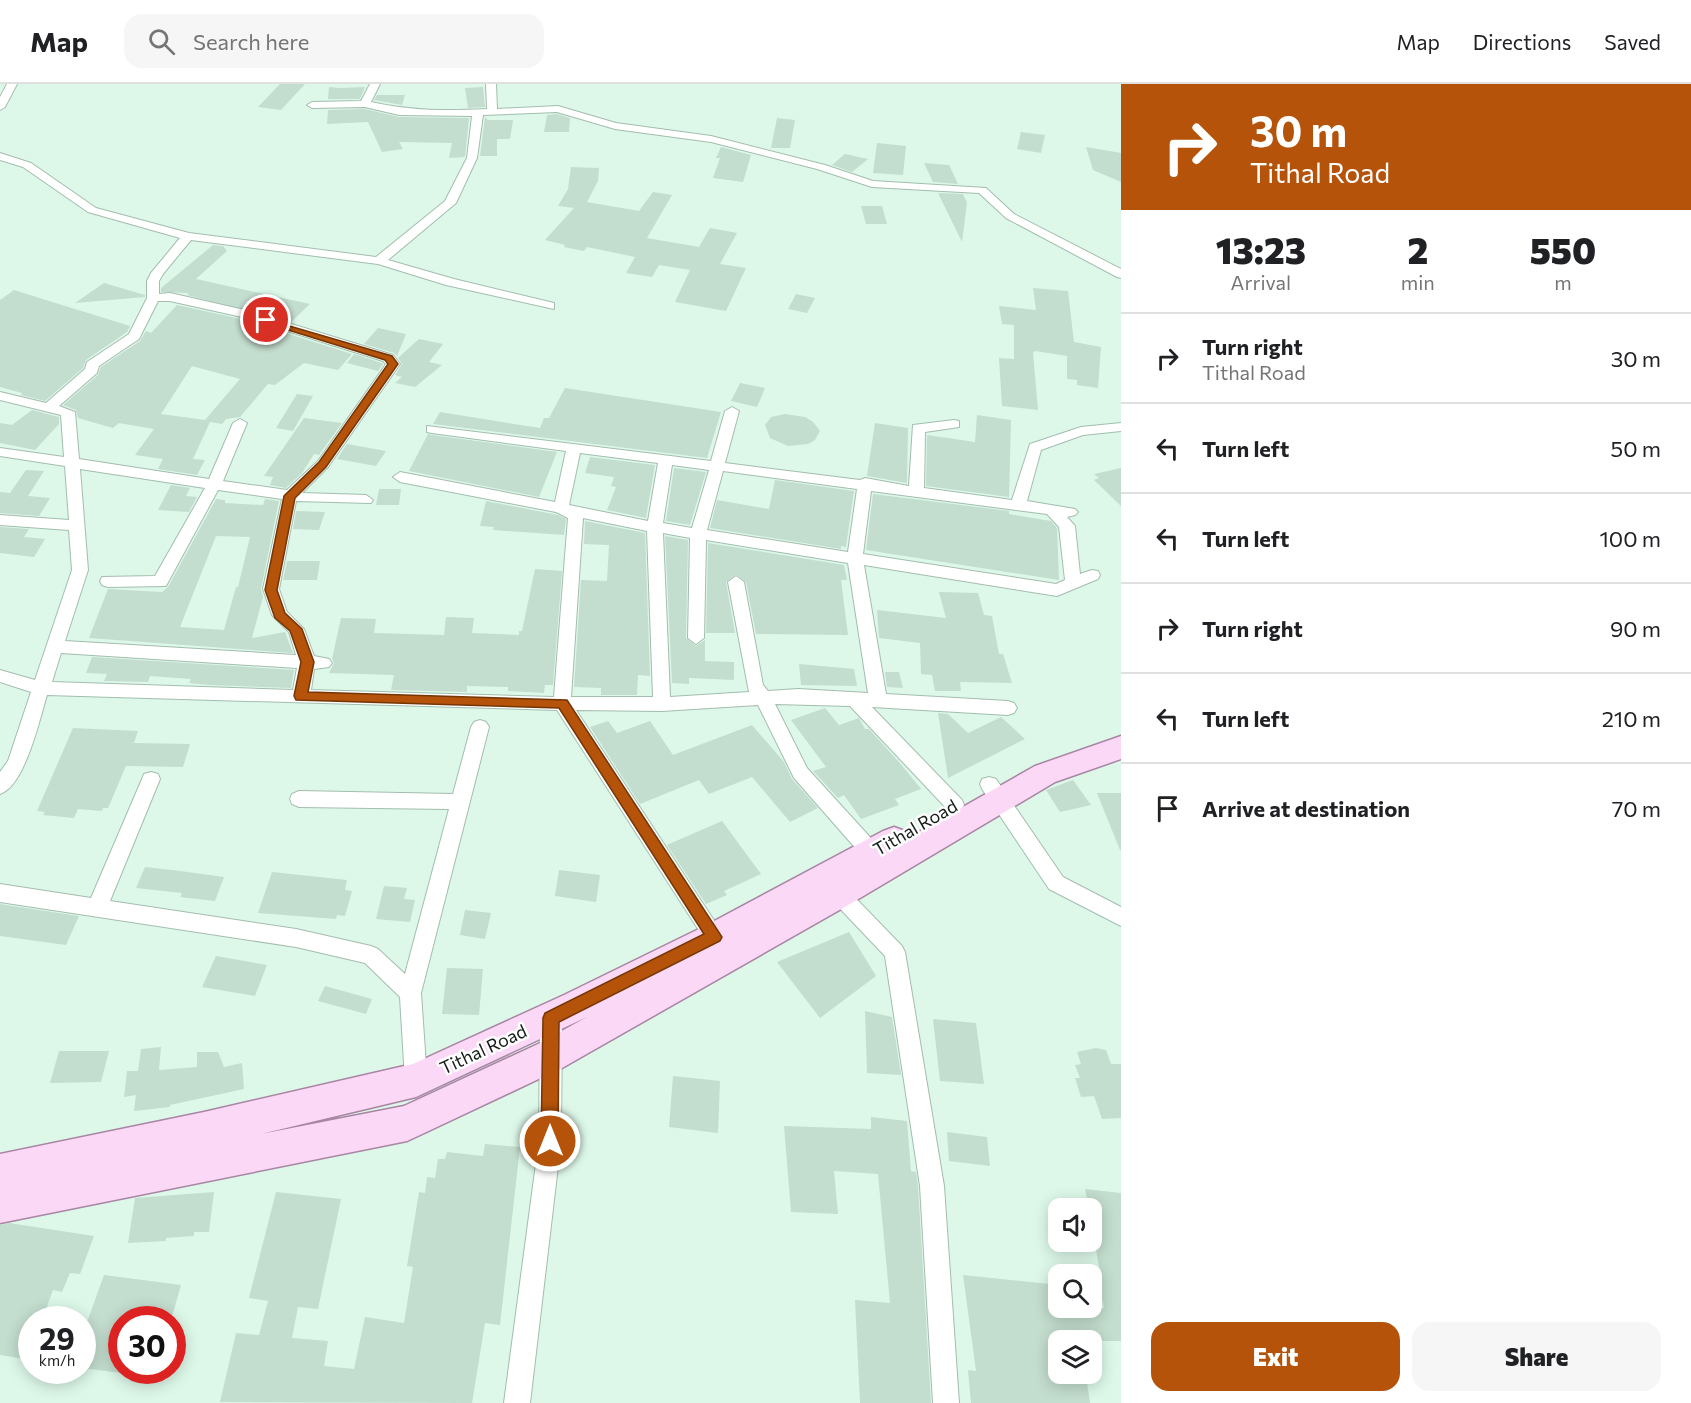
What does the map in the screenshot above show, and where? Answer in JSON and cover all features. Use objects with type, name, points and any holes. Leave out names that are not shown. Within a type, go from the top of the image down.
[{"type":"main road","name":"Tithal Road","points":[[0,1172],[204,1130],[416,1080],[551,1018],[714,937],[831,886],[872,853],[955,805],[994,792],[1053,753],[1121,726]]},
{"type":"main road","points":[[0,1204],[406,1123],[550,1056],[831,886],[994,792],[1121,747]]},
{"type":"street","points":[[0,107],[12,84]]},
{"type":"street","points":[[365,104],[375,84]]},
{"type":"street","points":[[491,84],[492,110]]},
{"type":"street","points":[[312,105],[365,104],[399,112],[536,108],[568,110],[615,126],[711,139],[821,166],[872,184],[982,190],[1010,216],[1120,272]]},
{"type":"street","points":[[379,261],[450,203],[472,158],[478,111]]},
{"type":"street","points":[[0,156],[27,165],[92,210],[188,236],[379,261],[450,282],[550,306]]},
{"type":"street","points":[[49,407],[92,370],[92,365],[134,336],[153,298],[153,281],[157,273],[188,236]]},
{"type":"street","points":[[153,298],[170,297],[245,314],[388,358],[393,364],[322,464],[290,496],[271,590],[280,615],[296,629],[315,662]]},
{"type":"street","points":[[0,396],[68,412],[80,570],[41,688],[8,761],[0,787]]},
{"type":"street","points":[[696,638],[698,534],[732,411]]},
{"type":"street","points":[[108,581],[160,582],[213,486],[240,423]]},
{"type":"street","points":[[916,491],[918,428],[954,424]]},
{"type":"street","points":[[1018,505],[1035,447],[1081,431],[1121,427]]},
{"type":"street","points":[[432,429],[717,467],[865,483],[1070,512]]},
{"type":"street","points":[[561,509],[574,447]]},
{"type":"street","points":[[0,452],[213,486],[290,496],[366,501]]},
{"type":"street","points":[[662,704],[655,527],[666,459]]},
{"type":"street","points":[[400,477],[655,527],[1057,590],[1092,575]]},
{"type":"street","points":[[865,483],[855,558],[878,700]]},
{"type":"street","points":[[561,509],[576,516],[562,703],[714,937]]},
{"type":"street","points":[[1052,510],[1067,526],[1073,583]]},
{"type":"street","points":[[0,520],[77,526]]},
{"type":"street","points":[[736,582],[754,687],[763,698],[800,773],[872,853]]},
{"type":"street","points":[[55,647],[315,662]]},
{"type":"street","points":[[301,696],[315,662]]},
{"type":"street","points":[[0,676],[41,688],[562,703],[662,704],[798,696],[1008,708]]},
{"type":"street","points":[[854,699],[955,805]]},
{"type":"street","points":[[416,1080],[410,993],[480,727]]},
{"type":"street","points":[[97,908],[151,779]]},
{"type":"street","points":[[994,792],[1056,883],[1121,917]]},
{"type":"street","points":[[299,799],[460,802]]},
{"type":"street","points":[[831,886],[895,952],[932,1186],[946,1403]]},
{"type":"street","points":[[0,893],[296,938],[371,955],[410,993]]},
{"type":"street","points":[[518,1403],[550,1141],[551,1018]]},
{"type":"building","points":[[280,84],[305,84],[281,110],[258,107]]},
{"type":"building","points":[[329,87],[365,87],[360,99],[328,99]]},
{"type":"building","points":[[483,87],[485,107],[468,108],[465,88]]},
{"type":"building","points":[[377,95],[405,95],[402,105],[374,100]]},
{"type":"building","points":[[365,109],[399,117],[469,118],[465,157],[449,158],[452,143],[399,142],[403,149],[382,152],[368,122],[327,124],[328,110]]},
{"type":"building","points":[[557,114],[570,118],[569,132],[544,132],[547,115]]},
{"type":"building","points":[[485,117],[488,120],[513,120],[510,139],[497,139],[497,156],[480,156]]},
{"type":"building","points":[[777,118],[795,120],[790,148],[771,148]]},
{"type":"building","points":[[1021,132],[1045,135],[1041,153],[1017,149]]},
{"type":"building","points":[[877,143],[906,146],[903,175],[873,173]]},
{"type":"building","points":[[721,147],[751,155],[743,182],[713,178],[720,158],[716,158]]},
{"type":"building","points":[[1086,147],[1121,153],[1121,182],[1093,170]]},
{"type":"building","points":[[845,154],[868,159],[852,172],[832,165]]},
{"type":"building","points":[[924,163],[949,165],[958,184],[933,182]]},
{"type":"building","points":[[571,167],[599,168],[598,181],[587,202],[639,211],[653,192],[672,195],[647,238],[699,247],[710,228],[737,233],[720,264],[746,268],[726,311],[675,302],[690,270],[659,265],[652,277],[626,273],[635,257],[587,247],[584,251],[545,240],[574,208],[558,206],[568,189]]},
{"type":"building","points":[[938,193],[963,194],[967,203],[962,242]]},
{"type":"building","points":[[861,206],[882,206],[887,224],[866,224]]},
{"type":"building","points":[[213,245],[223,246],[227,251],[196,279],[310,304],[291,322],[187,295],[189,293],[161,292],[161,288]]},
{"type":"building","points":[[104,283],[145,295],[145,297],[75,303]]},
{"type":"building","points":[[1033,288],[1068,291],[1074,342],[1101,347],[1098,388],[1077,385],[1077,380],[1067,379],[1067,356],[1035,351],[1033,353],[1038,410],[1002,406],[999,358],[1014,359],[1014,325],[1002,324],[999,306],[1036,310]]},
{"type":"building","points":[[14,290],[130,326],[127,332],[86,360],[83,368],[45,401],[21,395],[22,393],[0,387],[0,300]]},
{"type":"building","points":[[796,294],[815,298],[807,313],[788,309]]},
{"type":"building","points":[[177,305],[241,319],[352,354],[338,370],[304,363],[275,385],[268,384],[240,417],[226,419],[222,424],[210,422],[193,459],[205,460],[197,475],[158,469],[163,459],[135,455],[154,429],[119,423],[113,428],[78,418],[76,410],[63,405],[98,375],[101,367],[140,341],[146,331],[151,333]],"holes":[[[192,366],[240,379],[205,420],[161,414]]]},
{"type":"building","points":[[378,328],[406,334],[397,356],[364,344]]},
{"type":"building","points":[[419,339],[443,344],[429,362],[442,365],[415,387],[395,383],[402,377],[395,375],[402,364],[398,358]]},
{"type":"building","points":[[354,354],[383,364],[378,371],[347,363]]},
{"type":"building","points":[[740,383],[765,388],[757,407],[731,401]]},
{"type":"building","points":[[565,388],[721,412],[707,458],[433,424],[440,412],[540,428],[544,418],[549,418]]},
{"type":"building","points":[[297,394],[313,396],[293,431],[276,428]]},
{"type":"building","points":[[32,410],[59,417],[59,424],[35,450],[0,443],[0,423],[12,425]]},
{"type":"building","points":[[785,414],[805,417],[813,422],[820,431],[815,440],[808,444],[788,446],[770,438],[765,425],[771,417]]},
{"type":"building","points":[[977,415],[1011,420],[1009,497],[926,486],[927,435],[975,442]]},
{"type":"building","points":[[304,418],[342,423],[319,455],[314,454],[302,473],[286,488],[270,485],[273,477],[264,476]]},
{"type":"building","points":[[875,423],[908,428],[907,483],[867,476]]},
{"type":"building","points":[[428,434],[557,452],[539,497],[409,471]]},
{"type":"building","points":[[347,444],[386,451],[376,466],[337,459]]},
{"type":"building","points":[[590,457],[655,465],[646,518],[607,510],[616,487],[611,486],[614,477],[585,473]]},
{"type":"building","points":[[674,468],[706,472],[690,525],[666,521]]},
{"type":"building","points":[[1121,468],[1121,506],[1094,480],[1099,478],[1094,474]]},
{"type":"building","points":[[26,470],[44,471],[28,496],[50,498],[39,516],[0,513],[0,492],[10,493]]},
{"type":"building","points":[[775,480],[854,491],[846,547],[841,546],[841,549],[710,528],[717,500],[769,509]]},
{"type":"building","points":[[171,485],[190,488],[186,496],[197,497],[189,512],[158,510]]},
{"type":"building","points":[[379,489],[401,489],[399,505],[376,505]]},
{"type":"building","points":[[873,494],[1009,511],[1009,514],[1051,521],[1057,528],[1059,580],[866,550]]},
{"type":"building","points":[[216,499],[225,500],[225,503],[263,505],[265,499],[279,501],[261,589],[263,597],[252,638],[285,632],[293,653],[89,638],[108,589],[162,592],[168,587]],"holes":[[[216,536],[250,537],[238,587],[236,587],[224,630],[180,627]]]},
{"type":"building","points":[[486,501],[558,515],[566,519],[564,535],[493,530],[494,527],[480,526]]},
{"type":"building","points":[[296,511],[325,512],[319,530],[293,529]]},
{"type":"building","points":[[585,521],[645,533],[650,676],[638,675],[637,695],[601,695],[601,688],[574,687],[581,580],[607,581],[609,545],[584,544]]},
{"type":"building","points":[[0,527],[29,529],[24,537],[45,539],[34,557],[0,553]]},
{"type":"building","points":[[665,536],[688,540],[686,638],[696,646],[705,640],[705,661],[734,662],[734,680],[689,678],[689,684],[672,683]]},
{"type":"building","points":[[708,543],[844,565],[847,580],[841,580],[848,635],[756,634],[746,582],[736,574],[726,582],[735,633],[706,633]]},
{"type":"building","points":[[287,561],[320,561],[317,580],[283,580]]},
{"type":"building","points":[[535,569],[562,571],[553,685],[545,685],[544,693],[508,691],[508,687],[467,686],[467,692],[391,690],[394,675],[329,673],[334,663],[332,659],[341,618],[376,619],[374,633],[444,635],[446,617],[474,618],[472,633],[519,635],[519,631],[522,631]]},
{"type":"building","points":[[939,592],[978,593],[984,615],[992,616],[999,654],[1003,654],[1012,683],[960,682],[961,691],[935,691],[932,675],[921,674],[920,643],[879,638],[877,610],[946,618]]},
{"type":"building","points":[[92,657],[294,670],[291,688],[209,685],[189,683],[191,679],[150,676],[148,682],[104,681],[107,674],[86,673]]},
{"type":"building","points":[[799,664],[854,669],[857,686],[801,685]]},
{"type":"building","points":[[885,672],[899,672],[903,688],[887,687]]},
{"type":"building","points":[[825,708],[839,725],[859,718],[865,729],[869,729],[921,789],[895,799],[899,805],[861,819],[844,795],[838,798],[813,771],[826,767],[791,720]]},
{"type":"building","points":[[938,713],[948,714],[968,733],[1001,717],[1025,739],[948,778]]},
{"type":"building","points":[[608,721],[617,733],[650,721],[673,755],[752,725],[784,762],[792,779],[818,808],[790,822],[752,777],[709,794],[699,780],[640,804],[590,727]]},
{"type":"building","points":[[73,728],[138,731],[134,743],[190,744],[183,767],[126,766],[108,808],[103,808],[102,811],[78,809],[74,818],[43,815],[45,812],[37,811]]},
{"type":"building","points":[[1073,780],[1091,805],[1060,812],[1046,790]]},
{"type":"building","points":[[1097,793],[1121,793],[1121,850],[1120,850]]},
{"type":"building","points":[[722,821],[761,874],[724,891],[727,895],[706,904],[667,845]]},
{"type":"building","points":[[145,867],[224,877],[215,901],[180,897],[182,893],[136,888]]},
{"type":"building","points":[[559,870],[600,875],[596,902],[555,896]]},
{"type":"building","points":[[272,872],[347,880],[345,890],[352,891],[345,916],[337,915],[336,919],[258,913]]},
{"type":"building","points":[[384,886],[407,888],[404,899],[415,900],[410,922],[376,919]]},
{"type":"building","points":[[0,904],[79,916],[66,945],[0,936]]},
{"type":"building","points":[[465,910],[491,913],[485,939],[460,935]]},
{"type":"building","points":[[849,932],[876,976],[820,1018],[777,962]]},
{"type":"building","points":[[216,956],[267,965],[255,996],[202,987]]},
{"type":"building","points":[[447,968],[483,969],[479,1015],[442,1014]]},
{"type":"building","points":[[325,986],[372,999],[366,1014],[318,1001]]},
{"type":"building","points":[[865,1011],[892,1017],[901,1075],[867,1073]]},
{"type":"building","points":[[933,1019],[976,1023],[984,1084],[940,1081]]},
{"type":"building","points":[[161,1047],[159,1070],[197,1067],[197,1052],[218,1052],[224,1067],[242,1063],[244,1089],[170,1105],[170,1107],[134,1111],[136,1095],[124,1097],[127,1071],[138,1071],[141,1049]]},
{"type":"building","points":[[1096,1048],[1106,1050],[1111,1064],[1121,1064],[1121,1118],[1102,1119],[1094,1096],[1081,1097],[1075,1078],[1080,1078],[1075,1065],[1081,1064],[1077,1052]]},
{"type":"building","points":[[59,1051],[109,1051],[101,1082],[50,1083]]},
{"type":"building","points":[[673,1076],[720,1081],[718,1133],[669,1127]]},
{"type":"building","points":[[871,1117],[907,1121],[911,1171],[916,1172],[918,1186],[931,1403],[860,1403],[855,1300],[890,1303],[878,1174],[834,1171],[838,1214],[791,1212],[784,1126],[871,1129]]},
{"type":"building","points":[[947,1132],[987,1137],[990,1166],[949,1161]]},
{"type":"building","points":[[485,1144],[520,1147],[500,1325],[485,1323],[472,1403],[220,1402],[236,1333],[259,1335],[268,1301],[249,1298],[276,1192],[341,1199],[318,1309],[298,1307],[292,1338],[328,1341],[324,1366],[354,1369],[365,1317],[404,1323],[413,1267],[407,1266],[419,1192],[425,1193],[427,1177],[435,1178],[438,1159],[445,1159],[447,1152],[483,1156]]},
{"type":"building","points":[[1085,1189],[1121,1193],[1121,1341],[1102,1341],[1102,1330],[1048,1330],[1048,1384],[1087,1384],[1090,1403],[971,1403],[968,1370],[976,1371],[963,1275],[1048,1284],[1048,1318],[1102,1318],[1102,1308],[1104,1308],[1102,1264],[1098,1264],[1096,1252],[1102,1252],[1102,1198],[1087,1198]]},
{"type":"building","points":[[214,1192],[209,1232],[194,1232],[194,1236],[166,1238],[166,1241],[128,1243],[135,1198]]},
{"type":"building","points":[[9,1223],[94,1236],[80,1274],[70,1273],[62,1292],[53,1290],[47,1306],[18,1306],[18,1358],[0,1355],[0,1225]]},
{"type":"building","points":[[104,1275],[181,1285],[175,1306],[108,1306],[108,1371],[96,1370],[96,1306],[93,1306]]},
{"type":"route","points":[[266,320],[388,358],[393,364],[322,464],[290,496],[271,590],[280,615],[296,629],[307,662],[301,696],[562,703],[714,937],[551,1018],[550,1141]]}]
